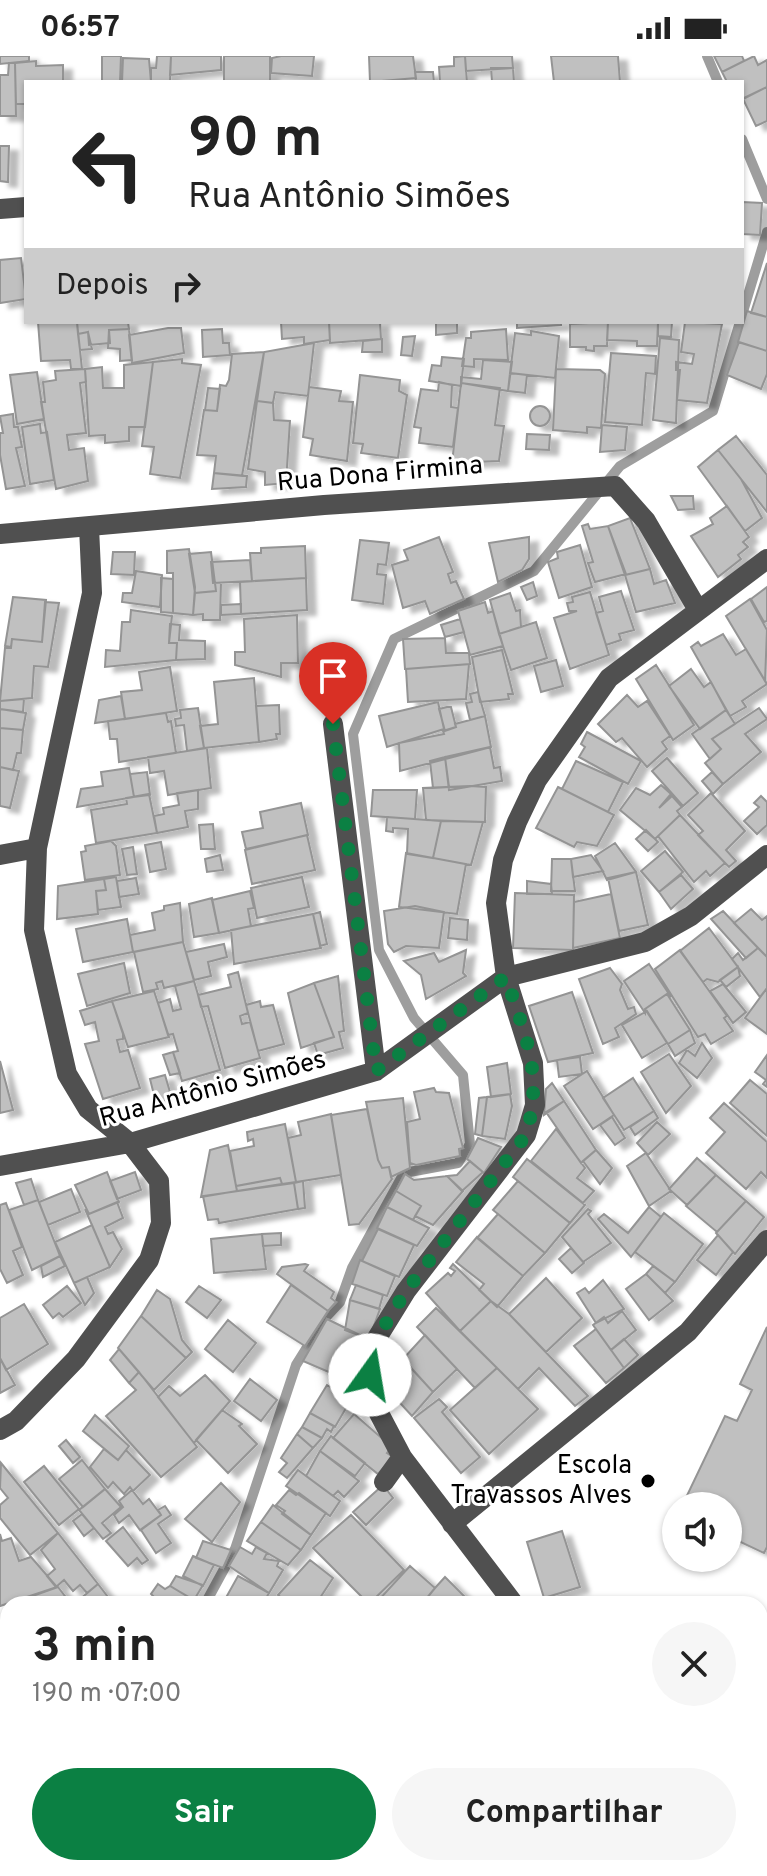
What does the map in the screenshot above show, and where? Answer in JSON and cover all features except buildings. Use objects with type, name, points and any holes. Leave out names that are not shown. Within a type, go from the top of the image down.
[{"type":"street","points":[[0,209],[24,207]]},
{"type":"street","name":"Rua Dona Firmina","points":[[0,534],[589,485],[615,486],[646,521],[698,610]]},
{"type":"street","points":[[0,1430],[16,1421],[76,1359],[149,1260],[161,1223],[159,1181],[130,1143],[88,1109],[67,1074],[34,930],[37,848],[89,616],[92,593],[89,527]]},
{"type":"street","points":[[508,1596],[402,1457],[372,1400],[369,1351],[406,1291],[526,1135],[535,1105],[533,1063],[506,977],[496,903],[503,860],[537,780],[609,678],[767,559]]},
{"type":"street","points":[[333,724],[376,1071]]},
{"type":"street","points":[[0,855],[37,848]]},
{"type":"street","points":[[506,977],[645,942],[691,916],[767,855]]},
{"type":"street","name":"Rua Antônio Simões","points":[[0,1166],[130,1143],[376,1071],[506,977]]},
{"type":"street","points":[[452,1524],[688,1332],[767,1240]]},
{"type":"street","points":[[384,1482],[402,1457]]},
{"type":"waterway","points":[[707,56],[717,80]]},
{"type":"waterway","points":[[744,144],[767,199]]},
{"type":"waterway","points":[[744,308],[767,232]]},
{"type":"waterway","points":[[209,1596],[235,1549],[296,1365],[326,1317],[340,1302],[352,1268],[404,1173],[458,1163],[470,1144],[463,1075],[414,1018],[379,950],[353,734],[394,639],[534,571],[620,466],[713,411],[739,324]]},
{"type":"place","name":"Escola Travassos Alves","points":[[648,1481]]},
{"type":"route","points":[[333,724],[376,1071],[506,977],[533,1063],[535,1105],[526,1135],[406,1291],[369,1351],[370,1375]]}]
